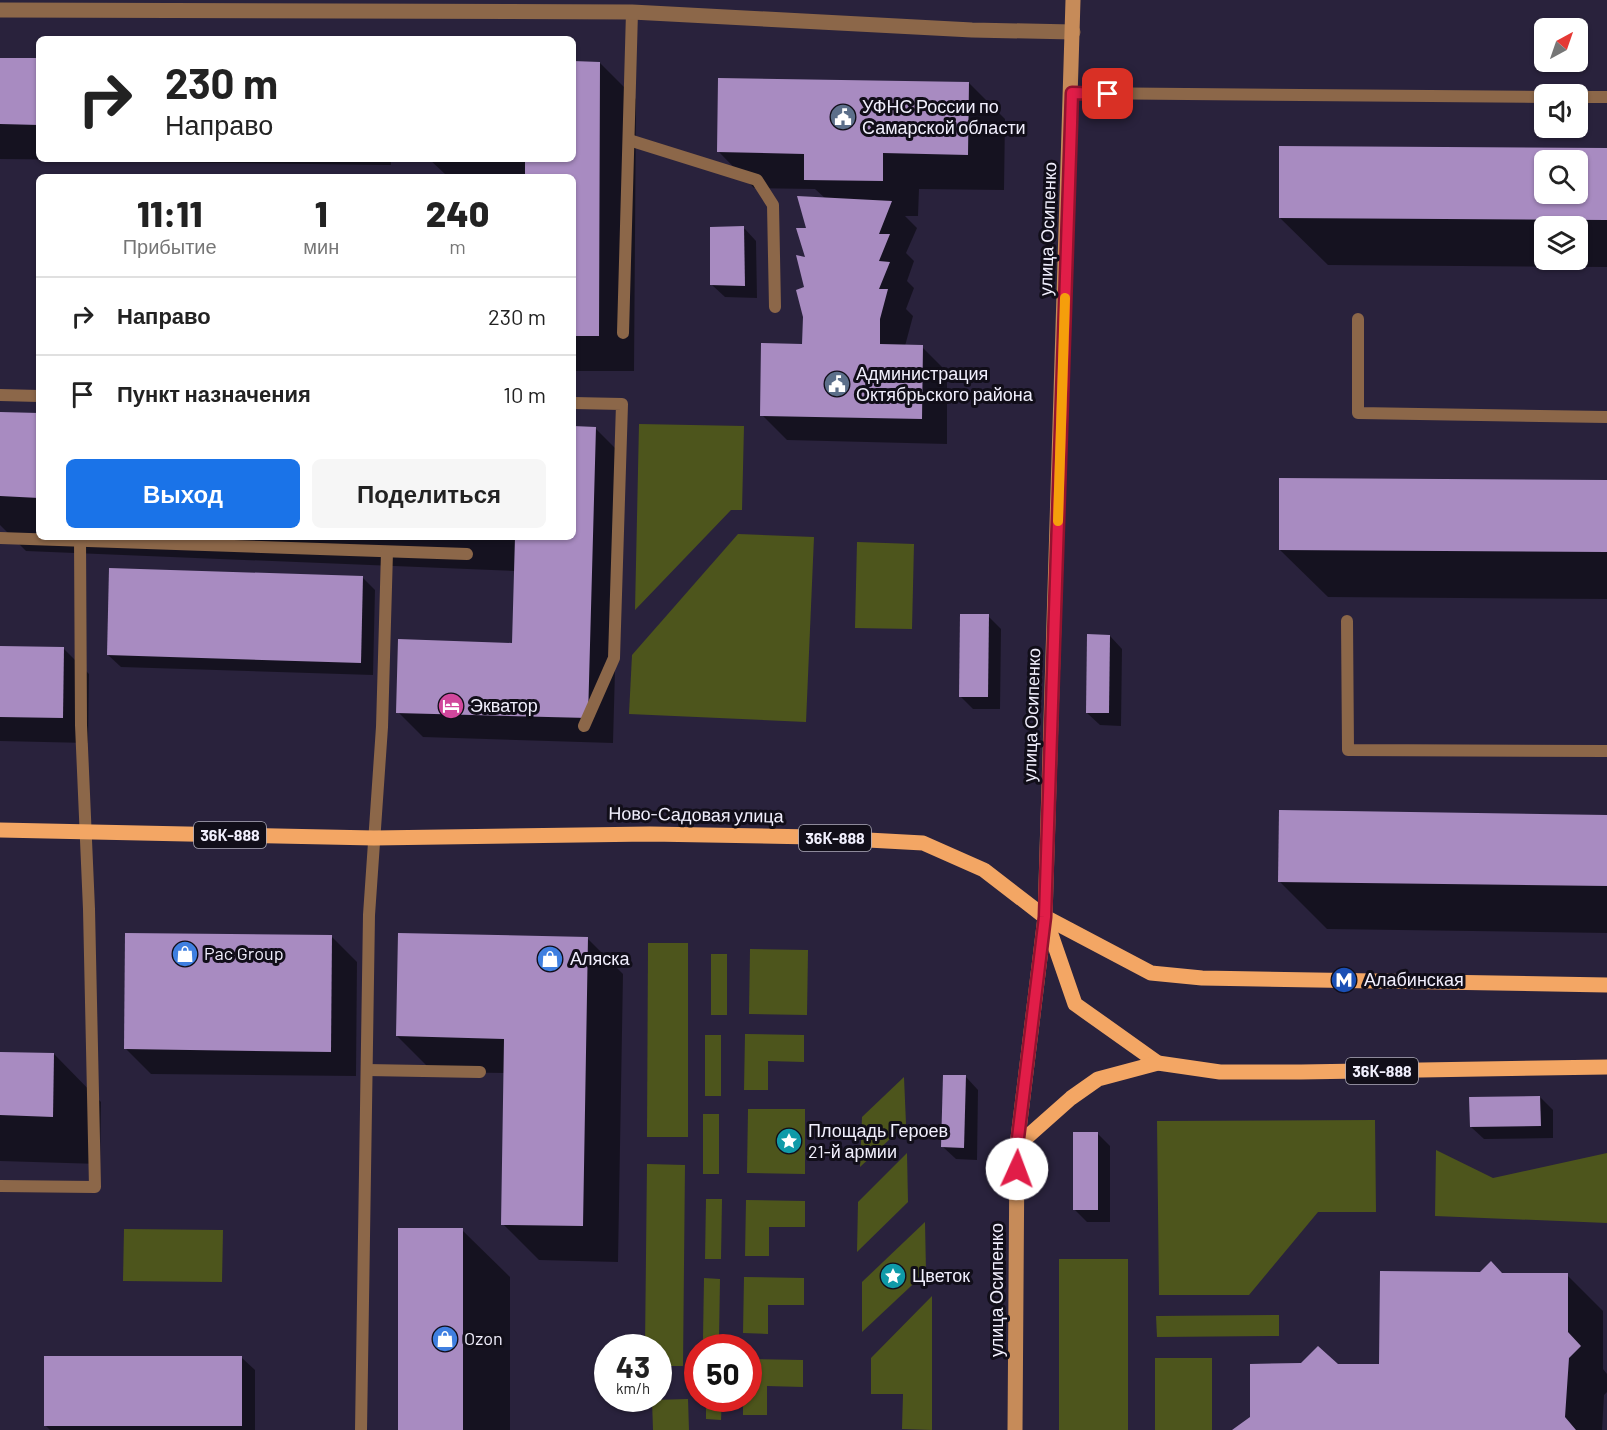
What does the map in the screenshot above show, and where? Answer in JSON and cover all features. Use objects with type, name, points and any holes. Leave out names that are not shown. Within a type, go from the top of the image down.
[{"type":"main road","name":"улица Осипенко","points":[[1015,1430],[1017,1146],[1045,917],[1072,93],[1073,0]]},
{"type":"main road","name":"Ново-Садовая улица","points":[[0,830],[374,838],[604,834],[813,837],[923,843],[984,870],[1045,917],[1151,974],[1202,978],[1607,985]]},
{"type":"main road","name":"36К-888","points":[[1045,917],[1075,1004],[1158,1063],[1232,1072],[1607,1067]]},
{"type":"main road","points":[[1017,1146],[1071,1098],[1098,1079],[1158,1063]]},
{"type":"street","points":[[0,10],[632,12],[972,30],[1073,32]]},
{"type":"lane","points":[[623,333],[632,12]]},
{"type":"lane","points":[[1072,93],[1534,97]]},
{"type":"lane","points":[[1588,97],[1607,98]]},
{"type":"lane","points":[[628,140],[757,180],[773,205],[775,307]]},
{"type":"lane","points":[[1358,319],[1358,413],[1607,417]]},
{"type":"lane","points":[[0,395],[36,396]]},
{"type":"lane","points":[[576,403],[622,404],[614,658],[584,726]]},
{"type":"lane","points":[[0,538],[36,538]]},
{"type":"lane","points":[[0,1186],[95,1187],[81,725],[80,540]]},
{"type":"lane","points":[[104,540],[467,554]]},
{"type":"lane","points":[[362,1430],[369,915],[382,727],[387,552]]},
{"type":"lane","points":[[1347,621],[1348,750],[1607,752]]},
{"type":"lane","points":[[367,1070],[480,1072]]},
{"type":"green space","points":[[639,424],[744,426],[742,510],[731,510],[635,610]]},
{"type":"green space","points":[[738,534],[814,537],[806,722],[629,714],[632,655]]},
{"type":"green space","points":[[857,542],[914,544],[912,629],[855,628]]},
{"type":"green space","points":[[648,943],[688,943],[688,1137],[647,1137]]},
{"type":"green space","points":[[750,949],[808,950],[807,1015],[749,1014]]},
{"type":"green space","points":[[711,954],[727,954],[727,1015],[711,1015]]},
{"type":"green space","points":[[745,1034],[804,1035],[804,1062],[768,1061],[768,1090],[744,1090]]},
{"type":"green space","points":[[705,1035],[721,1035],[721,1096],[705,1096]]},
{"type":"green space","points":[[904,1077],[906,1124],[860,1167],[862,1117]]},
{"type":"green space","points":[[748,1109],[805,1109],[805,1174],[747,1173]]},
{"type":"green space","points":[[703,1114],[719,1114],[719,1174],[703,1174]]},
{"type":"green space","points":[[1375,1120],[1376,1212],[1318,1212],[1249,1295],[1159,1295],[1157,1121]]},
{"type":"green space","points":[[1436,1150],[1493,1178],[1607,1153],[1607,1223],[1435,1216]]},
{"type":"green space","points":[[907,1153],[908,1202],[857,1252],[858,1202]]},
{"type":"green space","points":[[647,1164],[685,1165],[683,1366],[672,1366],[672,1334],[645,1334]]},
{"type":"green space","points":[[706,1199],[722,1199],[721,1259],[705,1259]]},
{"type":"green space","points":[[746,1200],[805,1201],[805,1227],[769,1227],[769,1256],[745,1256]]},
{"type":"green space","points":[[925,1222],[926,1272],[862,1332],[862,1282]]},
{"type":"green space","points":[[124,1229],[223,1230],[222,1282],[123,1281]]},
{"type":"green space","points":[[1059,1259],[1128,1259],[1128,1430],[1059,1430]]},
{"type":"green space","points":[[744,1277],[804,1278],[804,1305],[768,1305],[768,1334],[743,1333]]},
{"type":"green space","points":[[704,1278],[720,1279],[719,1334],[703,1334]]},
{"type":"green space","points":[[932,1296],[932,1430],[902,1429],[903,1394],[871,1394],[871,1358]]},
{"type":"green space","points":[[1279,1315],[1279,1336],[1157,1337],[1156,1316]]},
{"type":"green space","points":[[1155,1358],[1212,1358],[1212,1430],[1155,1430]]},
{"type":"green space","points":[[762,1359],[803,1360],[803,1387],[767,1386],[767,1415],[743,1415],[743,1412],[762,1412]]},
{"type":"green space","points":[[672,1399],[684,1399],[684,1412],[688,1412],[689,1430],[653,1430],[652,1412],[672,1412]]},
{"type":"green space","points":[[706,1412],[721,1412],[721,1420],[706,1419]]},
{"type":"building","points":[[0,58],[36,58],[36,125],[0,124]]},
{"type":"building","points":[[576,61],[600,62],[599,336],[576,336],[576,174],[525,174],[525,162],[576,162]]},
{"type":"building","name":"УФНС России по Самарской области","points":[[718,78],[969,82],[968,155],[883,153],[883,181],[804,180],[804,154],[717,152]]},
{"type":"building","points":[[1279,146],[1607,148],[1607,220],[1588,220],[1588,216],[1534,216],[1534,220],[1279,218]]},
{"type":"building","points":[[797,196],[892,201],[879,234],[890,234],[879,261],[890,262],[879,289],[888,289],[880,319],[880,344],[923,345],[922,419],[760,416],[761,343],[802,344],[803,317],[796,290],[804,287],[796,255],[805,257],[796,228],[806,228]]},
{"type":"building","points":[[744,226],[745,286],[710,285],[710,227]]},
{"type":"building","points":[[0,412],[36,413],[36,498],[0,496]]},
{"type":"building","points":[[576,426],[596,427],[588,718],[396,713],[398,639],[512,643],[515,540],[576,540]]},
{"type":"building","points":[[1279,478],[1607,480],[1607,552],[1279,550]]},
{"type":"building","points":[[109,568],[363,576],[361,663],[107,655]]},
{"type":"building","points":[[960,614],[989,614],[988,697],[959,697]]},
{"type":"building","points":[[1087,634],[1110,635],[1109,713],[1086,713]]},
{"type":"building","points":[[0,646],[64,647],[63,718],[0,717]]},
{"type":"building","points":[[1279,810],[1607,815],[1607,886],[1278,882]]},
{"type":"building","points":[[125,933],[332,935],[331,1052],[124,1049]]},
{"type":"building","points":[[398,933],[588,937],[583,1226],[501,1225],[504,1039],[396,1036]]},
{"type":"building","points":[[0,1052],[54,1053],[53,1117],[0,1115]]},
{"type":"building","points":[[943,1075],[966,1075],[964,1148],[941,1147]]},
{"type":"building","points":[[1540,1096],[1541,1126],[1470,1127],[1469,1097]]},
{"type":"building","points":[[1073,1132],[1098,1132],[1098,1210],[1073,1210]]},
{"type":"building","points":[[398,1228],[463,1228],[463,1430],[398,1430]]},
{"type":"building","points":[[1491,1261],[1502,1273],[1568,1273],[1568,1332],[1581,1346],[1569,1358],[1565,1417],[1576,1430],[1232,1430],[1250,1417],[1250,1364],[1301,1363],[1318,1346],[1338,1364],[1379,1364],[1380,1271],[1480,1272]]},
{"type":"building","points":[[44,1356],[242,1356],[242,1426],[44,1426]]},
{"type":"slow traffic","points":[[1058,521],[1065,298]]},
{"type":"place","name":"УФНС России по Самарской области","points":[[843,117]]},
{"type":"place","name":"Администрация Октябрьского района","points":[[837,384]]},
{"type":"place","name":"Экватор","points":[[451,706]]},
{"type":"place","name":"Pac Group","points":[[185,954]]},
{"type":"place","name":"Аляска","points":[[550,959]]},
{"type":"place","name":"Алабинская","points":[[1344,980]]},
{"type":"place","name":"Площадь Героев 21-й армии","points":[[789,1141]]},
{"type":"place","name":"Цветок","points":[[893,1276]]},
{"type":"place","name":"Ozon","points":[[445,1339]]},
{"type":"route","points":[[1017,1169],[1017,1146],[1045,917],[1072,93],[1108,94]]}]
